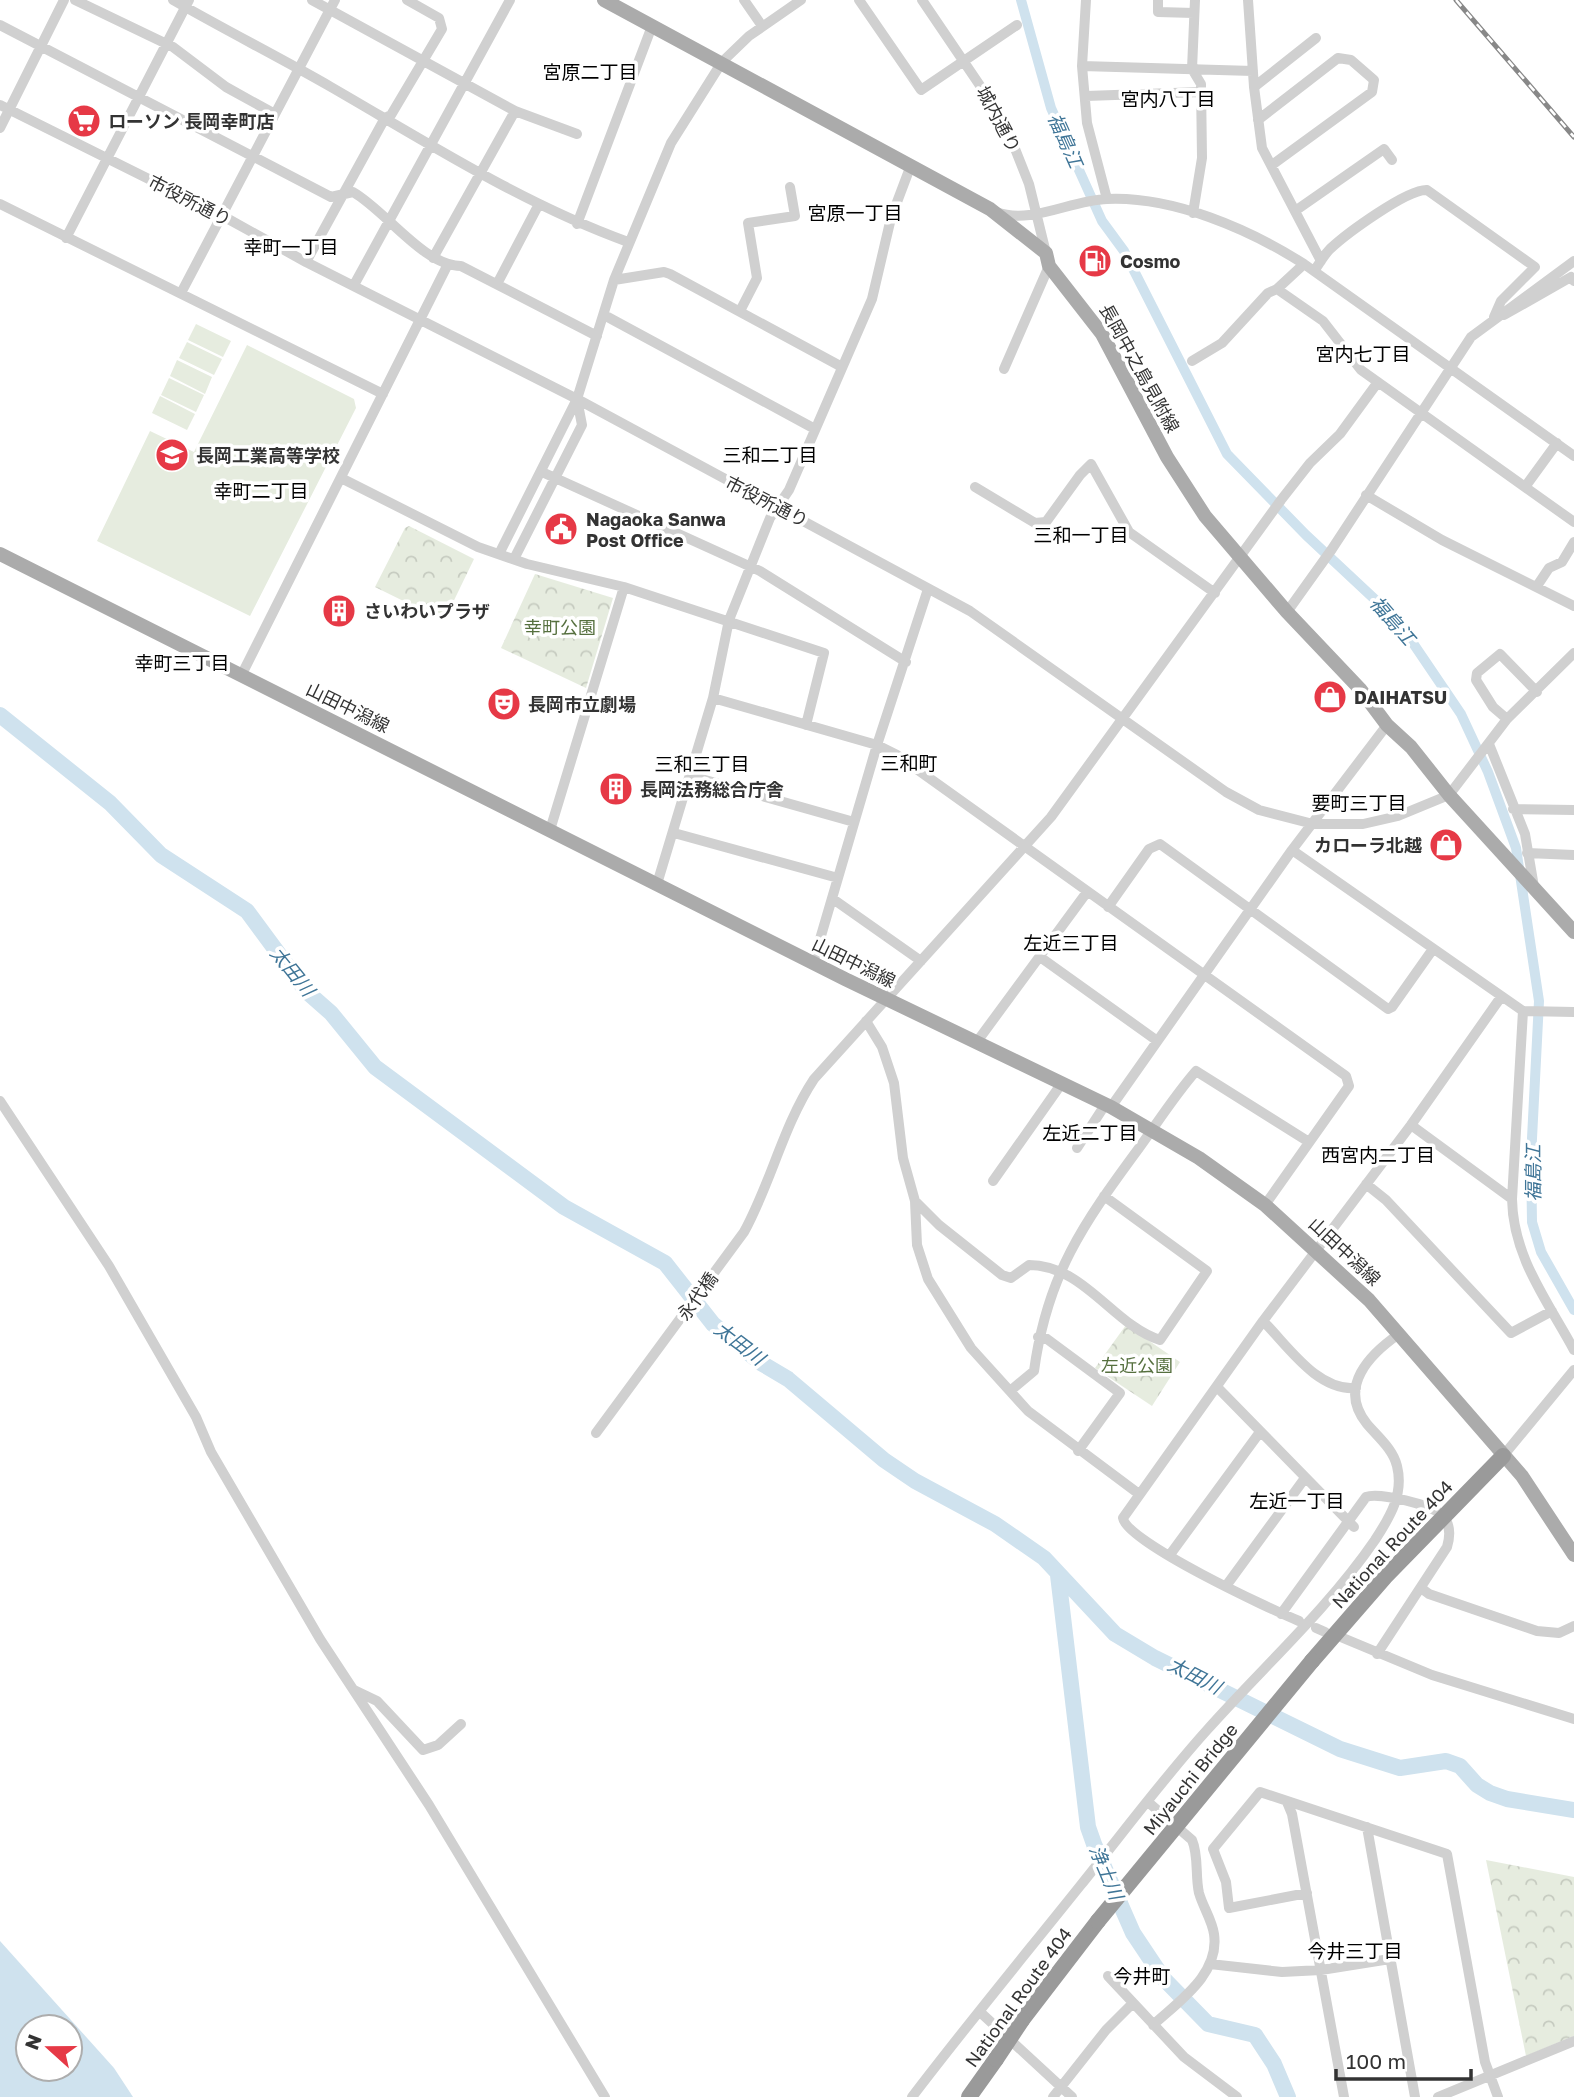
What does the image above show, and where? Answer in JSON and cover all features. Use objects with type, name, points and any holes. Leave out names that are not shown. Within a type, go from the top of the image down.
[{"type":"highway","name":"National Route 404","points":[[1312,1661],[1385,1577],[1503,1456]]},
{"type":"highway","name":"Miyauchi Bridge","points":[[1098,1921],[1312,1661]]},
{"type":"highway","name":"National Route 404","points":[[969,2097],[1022,2020],[1098,1921]]},
{"type":"main road","name":"長岡中之島見附線","points":[[604,0],[990,209],[1047,259],[1102,334],[1179,477],[1238,557],[1360,689],[1387,725],[1411,747],[1449,794],[1530,883]]},
{"type":"main road","name":"山田中潟線","points":[[0,554],[887,1000],[1153,1129],[1265,1205],[1317,1250],[1399,1334],[1503,1456],[1545,1507],[1574,1555]]},
{"type":"main road","points":[[1530,883],[1574,932]]},
{"type":"street","points":[[0,128],[5,108],[64,0]]},
{"type":"street","points":[[75,0],[165,43],[226,87],[273,113]]},
{"type":"street","points":[[173,0],[187,4],[480,174],[577,224],[628,243]]},
{"type":"street","points":[[312,0],[333,5],[464,85],[515,111],[577,134]]},
{"type":"street","points":[[306,262],[385,118],[391,115],[442,29],[439,18],[407,0]]},
{"type":"street","points":[[354,285],[510,0]]},
{"type":"street","points":[[744,0],[762,26]]},
{"type":"street","points":[[499,554],[578,400],[614,280],[671,143],[722,62],[762,26],[801,0]]},
{"type":"street","points":[[859,0],[921,90],[1017,25]]},
{"type":"street","name":"城内通り","points":[[922,0],[965,59],[1004,121],[1029,184],[1047,259]]},
{"type":"street","points":[[1086,0],[1082,66],[1087,123],[1105,199]]},
{"type":"street","points":[[1158,0],[1158,12],[1194,13]]},
{"type":"street","points":[[1193,213],[1202,176],[1201,84],[1192,68],[1195,0]]},
{"type":"street","points":[[1248,0],[1254,87],[1262,148],[1321,261]]},
{"type":"street","points":[[66,238],[187,4]]},
{"type":"street","points":[[181,293],[273,113],[333,5]]},
{"type":"street","points":[[0,26],[331,197],[354,191],[447,267],[461,267],[597,337]]},
{"type":"street","points":[[577,224],[652,26]]},
{"type":"street","points":[[1254,87],[1316,38]]},
{"type":"street","points":[[1258,120],[1338,58],[1351,60],[1374,80],[1372,92],[1272,165]]},
{"type":"street","points":[[1082,66],[1253,71]]},
{"type":"street","points":[[1086,96],[1201,92]]},
{"type":"street","name":"市役所通り","points":[[5,108],[221,215],[306,262],[578,400],[824,530],[1003,633],[1122,720],[1244,803],[1282,818],[1313,824],[1352,825],[1384,821],[1449,794]]},
{"type":"street","points":[[433,258],[515,111]]},
{"type":"street","points":[[1295,211],[1384,149],[1392,160]]},
{"type":"street","points":[[657,884],[713,698],[729,620],[770,518],[778,508],[815,429],[872,299],[891,218],[911,165]]},
{"type":"street","points":[[740,311],[757,278],[748,223],[795,216],[790,187]]},
{"type":"street","points":[[1314,271],[1334,246],[1412,192],[1427,190],[1535,267],[1501,301],[1494,317]]},
{"type":"street","points":[[990,209],[1014,216],[1084,201],[1140,200],[1193,213],[1264,239],[1304,264],[1574,456]]},
{"type":"street","points":[[0,204],[383,394]]},
{"type":"street","points":[[497,284],[539,204]]},
{"type":"street","points":[[1004,369],[1047,259]]},
{"type":"street","points":[[1287,612],[1321,565],[1471,337],[1494,317],[1574,261]]},
{"type":"street","points":[[1192,361],[1222,342],[1268,293],[1277,289],[1304,264]]},
{"type":"street","points":[[241,676],[447,267]]},
{"type":"street","points":[[614,280],[664,272],[842,367]]},
{"type":"street","points":[[1494,317],[1519,309],[1571,277],[1574,281]]},
{"type":"street","points":[[1277,289],[1323,321],[1361,370],[1421,410],[1574,522]]},
{"type":"street","points":[[604,315],[815,429]]},
{"type":"street","name":"永代橋","points":[[596,1433],[730,1251],[759,1203],[802,1097],[814,1079],[1051,817],[1215,593],[1238,557],[1310,463],[1340,435],[1378,382]]},
{"type":"street","points":[[514,559],[556,481],[582,425],[578,400]]},
{"type":"street","points":[[1525,487],[1557,443]]},
{"type":"street","points":[[975,487],[1035,523],[1046,522],[1091,464],[1129,532],[1215,593]]},
{"type":"street","points":[[542,472],[556,481],[750,566],[906,662]]},
{"type":"street","points":[[341,478],[478,547],[624,587],[824,653],[806,724]]},
{"type":"street","points":[[1366,495],[1442,540],[1574,606]]},
{"type":"street","points":[[1537,586],[1549,568],[1562,562],[1574,542]]},
{"type":"street","points":[[550,830],[624,587]]},
{"type":"street","points":[[813,963],[877,745],[928,589]]},
{"type":"street","points":[[1449,794],[1507,719],[1574,653]]},
{"type":"street","points":[[1507,719],[1493,707],[1476,680],[1478,673],[1500,654],[1537,692]]},
{"type":"street","points":[[713,698],[877,745],[908,763],[1346,1076],[1349,1086],[1265,1205]]},
{"type":"street","points":[[1077,1148],[1387,725]]},
{"type":"street","points":[[1486,746],[1525,834],[1530,883]]},
{"type":"street","points":[[691,776],[854,822]]},
{"type":"street","points":[[1513,810],[1574,810]]},
{"type":"street","points":[[674,833],[838,878]]},
{"type":"street","points":[[1108,906],[1149,849],[1160,844],[1388,1009],[1433,949]]},
{"type":"street","points":[[1293,850],[1501,997],[1526,1011],[1574,1012]]},
{"type":"street","points":[[1527,853],[1574,855]]},
{"type":"street","points":[[976,1042],[1087,892]]},
{"type":"street","points":[[833,899],[921,961]]},
{"type":"street","points":[[1040,957],[1156,1040]]},
{"type":"street","points":[[1299,1621],[1169,1556],[1124,1523],[1124,1518],[1263,1321],[1411,1125],[1501,997]]},
{"type":"street","points":[[1526,1011],[1512,1199],[1514,1229],[1521,1256],[1574,1350]]},
{"type":"street","points":[[866,1021],[882,1048],[894,1083],[903,1158],[915,1201],[917,1245],[928,1279],[971,1348],[1037,1421],[1139,1494]]},
{"type":"street","points":[[1010,1391],[1034,1371],[1038,1337],[1059,1271],[1079,1232],[1196,1071],[1309,1142]]},
{"type":"street","points":[[993,1181],[1062,1083]]},
{"type":"street","points":[[0,1101],[109,1266],[197,1417],[218,1464],[351,1688],[370,1713],[443,1829],[605,2097]]},
{"type":"street","points":[[1411,1125],[1512,1199]]},
{"type":"street","points":[[1366,1184],[1386,1200],[1511,1333],[1552,1311]]},
{"type":"street","points":[[915,1201],[939,1225],[1002,1275],[1011,1278],[1029,1265],[1059,1271],[1160,1340],[1207,1271],[1104,1196]]},
{"type":"street","points":[[1263,1321],[1322,1380],[1340,1388],[1356,1388]]},
{"type":"street","points":[[912,2097],[1206,1731],[1356,1566],[1390,1516],[1397,1499],[1397,1465],[1386,1446],[1362,1417],[1356,1403],[1356,1388],[1359,1372],[1375,1350],[1399,1334]]},
{"type":"street","points":[[1038,1337],[1046,1339],[1120,1394],[1078,1451]]},
{"type":"street","points":[[1503,1456],[1574,1370]]},
{"type":"street","points":[[1218,1388],[1351,1524]]},
{"type":"street","points":[[1169,1556],[1260,1432]]},
{"type":"street","points":[[1226,1586],[1305,1478]]},
{"type":"street","points":[[1282,1614],[1351,1524],[1366,1497],[1380,1494],[1444,1516],[1450,1538],[1447,1547],[1377,1654]]},
{"type":"street","points":[[1421,1588],[1429,1594],[1537,1631],[1559,1633],[1574,1626]]},
{"type":"street","points":[[1343,1639],[1432,1675],[1574,1719]]},
{"type":"street","points":[[351,1688],[377,1701],[422,1750],[438,1745],[461,1724]]},
{"type":"street","points":[[1307,1893],[1229,1908],[1226,1882],[1213,1849],[1260,1792],[1447,1854],[1489,2077],[1498,2097]]},
{"type":"street","points":[[1148,1802],[1187,1834],[1195,1847],[1199,1891],[1214,1933],[1215,1950],[1210,1964],[1197,1984],[1153,2025]]},
{"type":"street","points":[[1287,1802],[1292,1814],[1344,2097]]},
{"type":"street","points":[[1367,1827],[1415,2097]]},
{"type":"street","points":[[1210,1964],[1282,1972],[1321,1970],[1390,1959]]},
{"type":"street","points":[[1108,1976],[1184,2057],[1237,2097]]},
{"type":"street","points":[[1053,2097],[1107,2030],[1132,2004]]},
{"type":"street","points":[[980,2012],[1072,2097]]},
{"type":"street","points":[[1438,2097],[1574,2041]]},
{"type":"green space","points":[[196,324],[231,341],[223,357],[188,340]]},
{"type":"green space","points":[[187,342],[222,359],[214,375],[179,358]]},
{"type":"green space","points":[[247,345],[354,399],[356,408],[250,616],[97,541],[150,431],[194,452]]},
{"type":"green space","points":[[177,360],[212,377],[205,394],[170,376]]},
{"type":"green space","points":[[169,378],[204,395],[196,412],[161,395]]},
{"type":"green space","points":[[160,396],[195,414],[187,430],[152,413]]},
{"type":"green space","points":[[409,526],[474,559],[444,621],[375,587],[405,528]]},
{"type":"green space","name":"幸町公園","points":[[535,574],[613,598],[586,688],[501,648]]},
{"type":"green space","name":"左近公園","points":[[1126,1325],[1180,1362],[1152,1406],[1095,1368]]},
{"type":"green space","points":[[1486,1860],[1574,1877],[1574,2036],[1526,2056]]},
{"type":"water","points":[[0,1941],[65,2013],[14,2013],[14,2083],[84,2083],[84,2035],[114,2068],[133,2097],[0,2097]]},
{"type":"waterway","name":"福島江","points":[[1021,0],[1051,108],[1102,221],[1124,251],[1227,454],[1306,535],[1398,621],[1461,714],[1488,772],[1516,848],[1539,1001],[1531,1158],[1532,1222],[1541,1252],[1574,1310]]},
{"type":"waterway","name":"太田川","points":[[0,715],[110,803],[161,855],[247,911],[306,991],[331,1013],[375,1067],[564,1207],[665,1263],[713,1324],[761,1363],[788,1379],[884,1460],[915,1481],[995,1524],[1044,1558],[1115,1634],[1155,1658],[1340,1749],[1400,1768],[1446,1761],[1460,1766],[1477,1785],[1490,1793],[1507,1799],[1574,1810]]},
{"type":"waterway","name":"浄土川","points":[[1058,1575],[1088,1827],[1133,1933],[1163,1978],[1208,2024],[1255,2035],[1274,2064],[1288,2097]]},
{"type":"railway","points":[[1456,0],[1574,137]]},
{"type":"place","name":"ローソン 長岡幸町店","points":[[84,121]]},
{"type":"place","name":"Cosmo","points":[[1095,261]]},
{"type":"place","name":"長岡工業高等学校","points":[[172,455]]},
{"type":"place","name":"Nagaoka Sanwa Post Office","points":[[561,529]]},
{"type":"place","name":"さいわいプラザ","points":[[339,611]]},
{"type":"place","name":"DAIHATSU","points":[[1330,697]]},
{"type":"place","name":"長岡市立劇場","points":[[504,704]]},
{"type":"place","name":"長岡法務総合庁舎","points":[[616,789]]},
{"type":"place","name":"カローラ北越","points":[[1446,845]]},
{"type":"district","name":"宮原二丁目","points":[[590,71]]},
{"type":"district","name":"宮内八丁目","points":[[1168,98]]},
{"type":"district","name":"宮原一丁目","points":[[855,212]]},
{"type":"district","name":"幸町一丁目","points":[[291,246]]},
{"type":"district","name":"宮内七丁目","points":[[1363,353]]},
{"type":"district","name":"三和二丁目","points":[[770,454]]},
{"type":"district","name":"幸町二丁目","points":[[261,490]]},
{"type":"district","name":"三和一丁目","points":[[1081,534]]},
{"type":"district","name":"幸町三丁目","points":[[182,662]]},
{"type":"district","name":"三和町","points":[[909,762]]},
{"type":"district","name":"三和三丁目","points":[[702,763]]},
{"type":"district","name":"要町三丁目","points":[[1359,802]]},
{"type":"district","name":"左近三丁目","points":[[1071,942]]},
{"type":"district","name":"左近二丁目","points":[[1090,1132]]},
{"type":"district","name":"西宮内二丁目","points":[[1378,1154]]},
{"type":"district","name":"左近一丁目","points":[[1297,1500]]},
{"type":"district","name":"今井三丁目","points":[[1355,1950]]},
{"type":"district","name":"今井町","points":[[1142,1975]]}]
